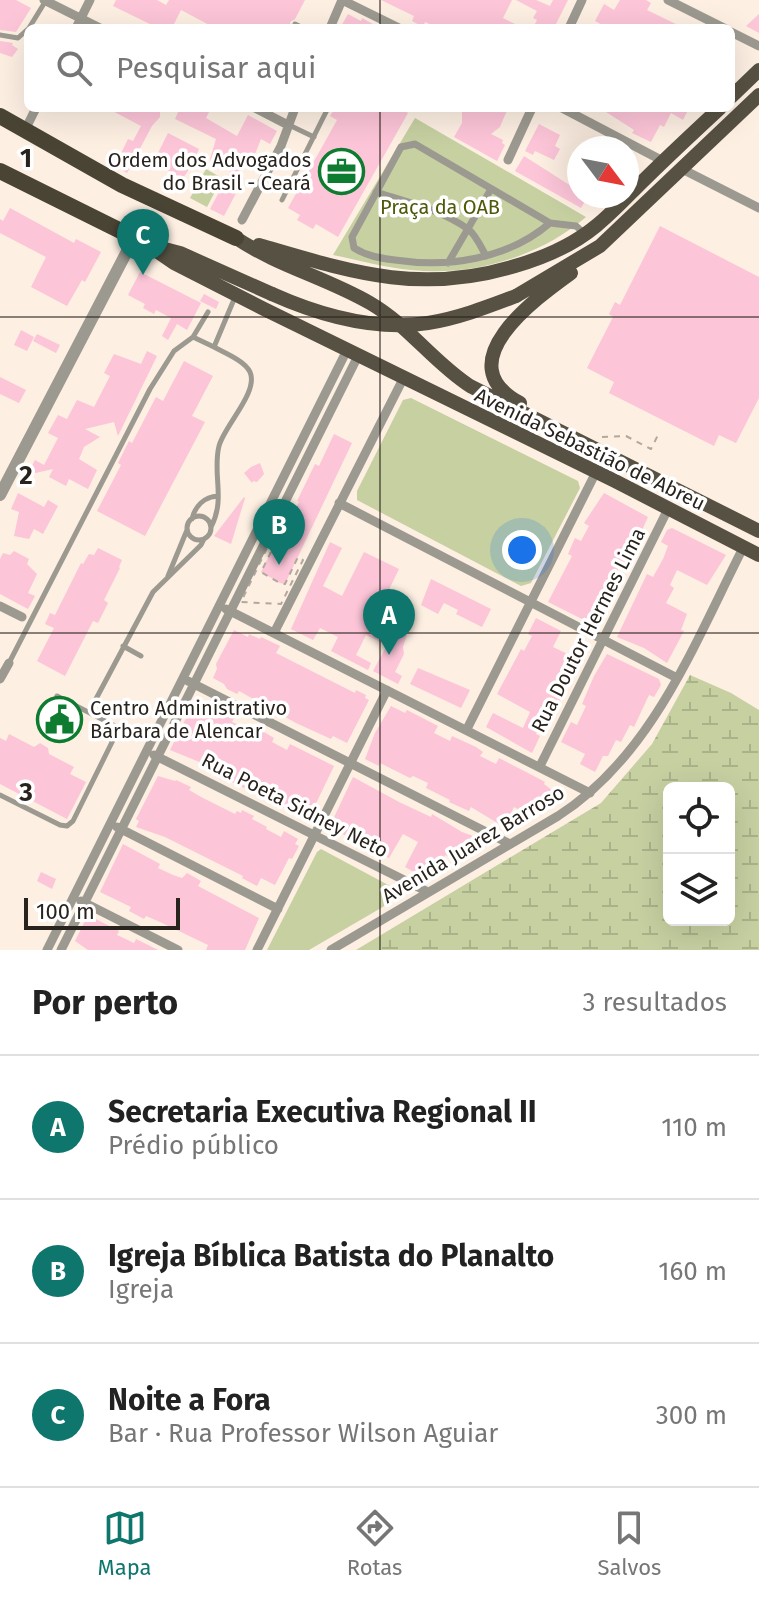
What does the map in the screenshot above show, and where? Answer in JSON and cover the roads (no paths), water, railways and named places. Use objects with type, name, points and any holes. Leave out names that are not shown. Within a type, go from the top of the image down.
[{"type":"highway","points":[[0,116],[122,185],[236,238]]},
{"type":"highway","points":[[0,171],[139,241]]},
{"type":"main road","points":[[735,93],[759,70]]},
{"type":"main road","points":[[529,413],[496,382],[493,365],[496,343],[544,293],[589,261],[600,246],[759,95]]},
{"type":"main road","points":[[236,238],[363,273],[438,281],[485,275],[529,262],[585,234],[716,112]]},
{"type":"main road","points":[[236,238],[288,266],[370,303],[397,321],[460,380],[529,413]]},
{"type":"main road","points":[[139,241],[180,253],[272,294],[339,318],[402,325],[459,317],[516,296],[600,246]]},
{"type":"main road","name":"Avenida Sebastião de Abreu","points":[[139,241],[236,295],[759,555]]},
{"type":"main road","name":"Avenida Sebastião de Abreu","points":[[529,413],[759,531]]},
{"type":"main road","points":[[615,481],[625,462]]},
{"type":"main road","points":[[668,509],[681,492]]},
{"type":"street","points":[[44,0],[78,23],[90,0]]},
{"type":"street","points":[[332,24],[342,0],[391,24]]},
{"type":"street","points":[[571,24],[582,0]]},
{"type":"street","points":[[668,0],[716,24]]},
{"type":"street","points":[[735,34],[759,46]]},
{"type":"street","points":[[25,130],[34,112]]},
{"type":"street","points":[[263,112],[288,125]]},
{"type":"street","points":[[242,220],[281,146],[293,112]]},
{"type":"street","points":[[508,160],[530,112]]},
{"type":"street","points":[[570,112],[663,161]]},
{"type":"street","points":[[550,223],[534,237],[486,256],[448,263],[418,264],[367,256],[354,248],[352,237],[401,147],[415,144],[550,223],[576,226],[585,234]]},
{"type":"street","points":[[682,169],[759,208]]},
{"type":"street","points":[[448,263],[491,189]]},
{"type":"street","points":[[376,192],[429,209],[468,229],[486,256]]},
{"type":"street","points":[[0,495],[139,241]]},
{"type":"street","points":[[47,950],[219,606],[352,353]]},
{"type":"street","points":[[61,950],[230,611],[352,353]]},
{"type":"street","points":[[274,633],[403,379]]},
{"type":"street","points":[[467,729],[596,472]]},
{"type":"street","points":[[339,503],[677,678]]},
{"type":"street","name":"Rua Doutor Hermes Lima","points":[[540,766],[668,509]]},
{"type":"street","name":"Avenida Juarez Barroso","points":[[331,950],[426,891],[558,816],[590,793],[633,747],[677,678],[743,548]]},
{"type":"street","points":[[0,606],[22,617]]},
{"type":"street","points":[[219,606],[590,793]]},
{"type":"street","points":[[0,679],[9,663]]},
{"type":"street","points":[[183,678],[510,844]]},
{"type":"street","points":[[257,950],[387,690]]},
{"type":"street","name":"Rua Poeta Sidney Neto","points":[[147,751],[426,891]]},
{"type":"street","points":[[110,824],[278,909]]},
{"type":"street","points":[[73,898],[178,950]]},
{"type":"lane","points":[[30,24],[44,0]]},
{"type":"lane","points":[[0,35],[18,38],[24,32]]},
{"type":"lane","points":[[282,200],[326,112]]},
{"type":"lane","points":[[288,125],[314,137]]},
{"type":"lane","points":[[214,347],[236,295]]},
{"type":"lane","points":[[9,663],[150,389],[174,351],[193,337],[208,312]]},
{"type":"lane","points":[[89,712],[153,592],[209,535],[219,503],[219,447],[251,388],[251,374],[245,366],[193,337]]},
{"type":"lane","points":[[166,581],[194,510],[202,501],[218,496]]},
{"type":"lane","points":[[192,519],[203,517],[211,527]]},
{"type":"lane","points":[[188,528],[191,537],[204,539]]},
{"type":"lane","points":[[123,646],[141,656]]},
{"type":"lane","points":[[0,795],[64,827],[70,824],[119,728],[57,696]]},
{"type":"place","name":"Ordem dos Advogados do Brasil - Ceará","points":[[342,171]]},
{"type":"place","name":"Noite a Fora","points":[[143,275]]},
{"type":"place","name":"Igreja Bíblica Batista do Planalto","points":[[279,565]]},
{"type":"place","name":"Secretaria Executiva Regional II","points":[[389,655]]},
{"type":"place","name":"Centro Administrativo Bárbara de Alencar","points":[[59,719]]},
{"type":"park label","name":"Praça da OAB","points":[[440,207]]}]
